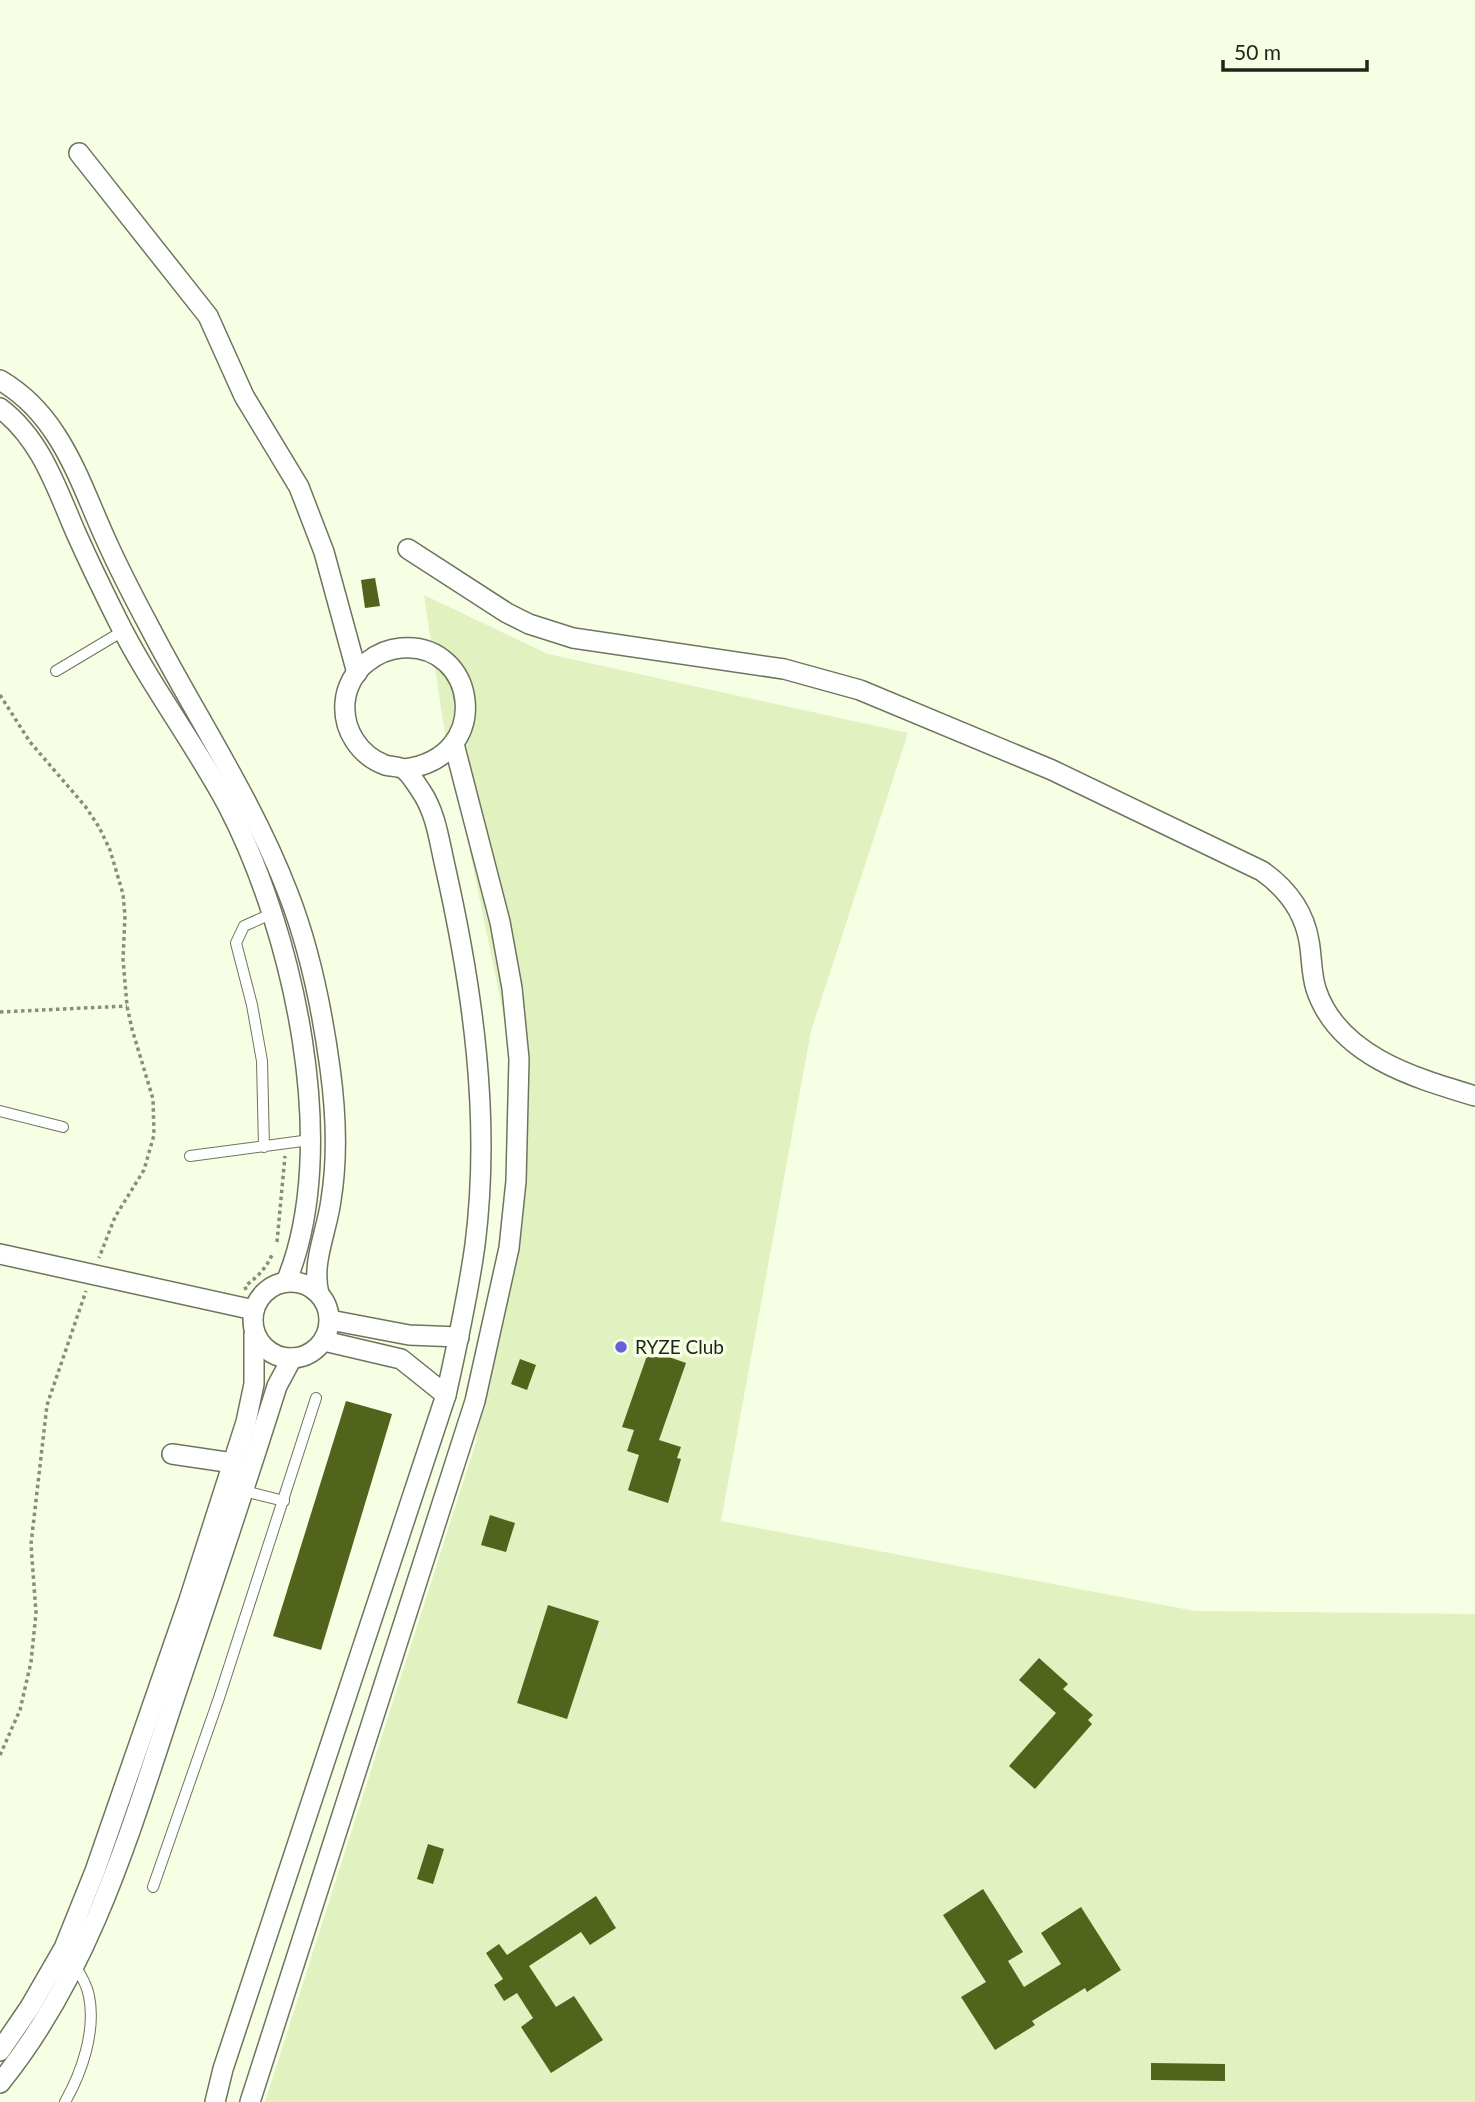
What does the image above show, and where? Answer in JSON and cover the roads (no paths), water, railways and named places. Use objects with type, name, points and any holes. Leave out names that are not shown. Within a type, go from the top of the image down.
[{"type":"street","points":[[79,153],[208,316],[244,396],[299,487],[324,552],[357,673]]},
{"type":"street","points":[[0,380],[25,398],[61,443],[111,552],[223,776],[271,914],[298,1021],[310,1140],[304,1224],[297,1254],[286,1282]]},
{"type":"street","points":[[0,408],[21,428],[46,464],[123,631],[223,776],[253,812],[290,897],[307,952],[325,1031],[334,1104],[336,1157],[331,1202],[317,1265],[319,1294]]},
{"type":"street","points":[[408,549],[507,614],[528,624],[573,638],[783,669],[860,691],[1052,770],[1250,865],[1274,880],[1294,903],[1306,929],[1317,990],[1324,1007],[1344,1034],[1368,1053],[1395,1067],[1475,1097]]},
{"type":"street","points":[[393,649],[422,650],[435,655],[447,664],[463,688],[466,702],[464,724],[454,744],[432,762],[404,769],[376,761],[364,752],[348,728],[345,699],[349,685],[357,673],[379,654],[393,649]]},
{"type":"street","points":[[250,2102],[475,1401],[509,1248],[516,1181],[519,1059],[512,988],[500,922],[454,744]]},
{"type":"street","points":[[215,2102],[223,2069],[446,1395],[475,1244],[480,1121],[471,994],[460,930],[433,811],[404,769]]},
{"type":"street","points":[[0,1254],[249,1309]]},
{"type":"street","points":[[249,1309],[266,1292],[286,1282],[304,1284],[325,1301],[330,1320],[324,1341],[307,1355],[292,1358],[267,1350],[254,1334]]},
{"type":"street","points":[[0,2051],[30,2007],[73,1956],[95,1871],[188,1600],[251,1401],[256,1368],[249,1309]]},
{"type":"street","points":[[330,1320],[410,1335],[459,1337]]},
{"type":"street","points":[[324,1341],[401,1359],[446,1395]]},
{"type":"street","points":[[0,2083],[41,2028],[128,1836],[277,1386],[292,1358]]},
{"type":"street","points":[[173,1454],[233,1463]]},
{"type":"lane","points":[[56,671],[123,631]]},
{"type":"lane","points":[[264,1147],[262,1061],[253,1005],[236,943],[244,926],[271,914]]},
{"type":"lane","points":[[0,1111],[63,1127]]},
{"type":"lane","points":[[190,1156],[310,1140]]},
{"type":"lane","points":[[153,1887],[219,1698],[316,1398]]},
{"type":"lane","points":[[244,1491],[284,1501]]},
{"type":"lane","points":[[65,2102],[83,2060],[90,2018],[89,1996],[73,1956]]},
{"type":"place","name":"RYZE Club","points":[[621,1347]]}]
